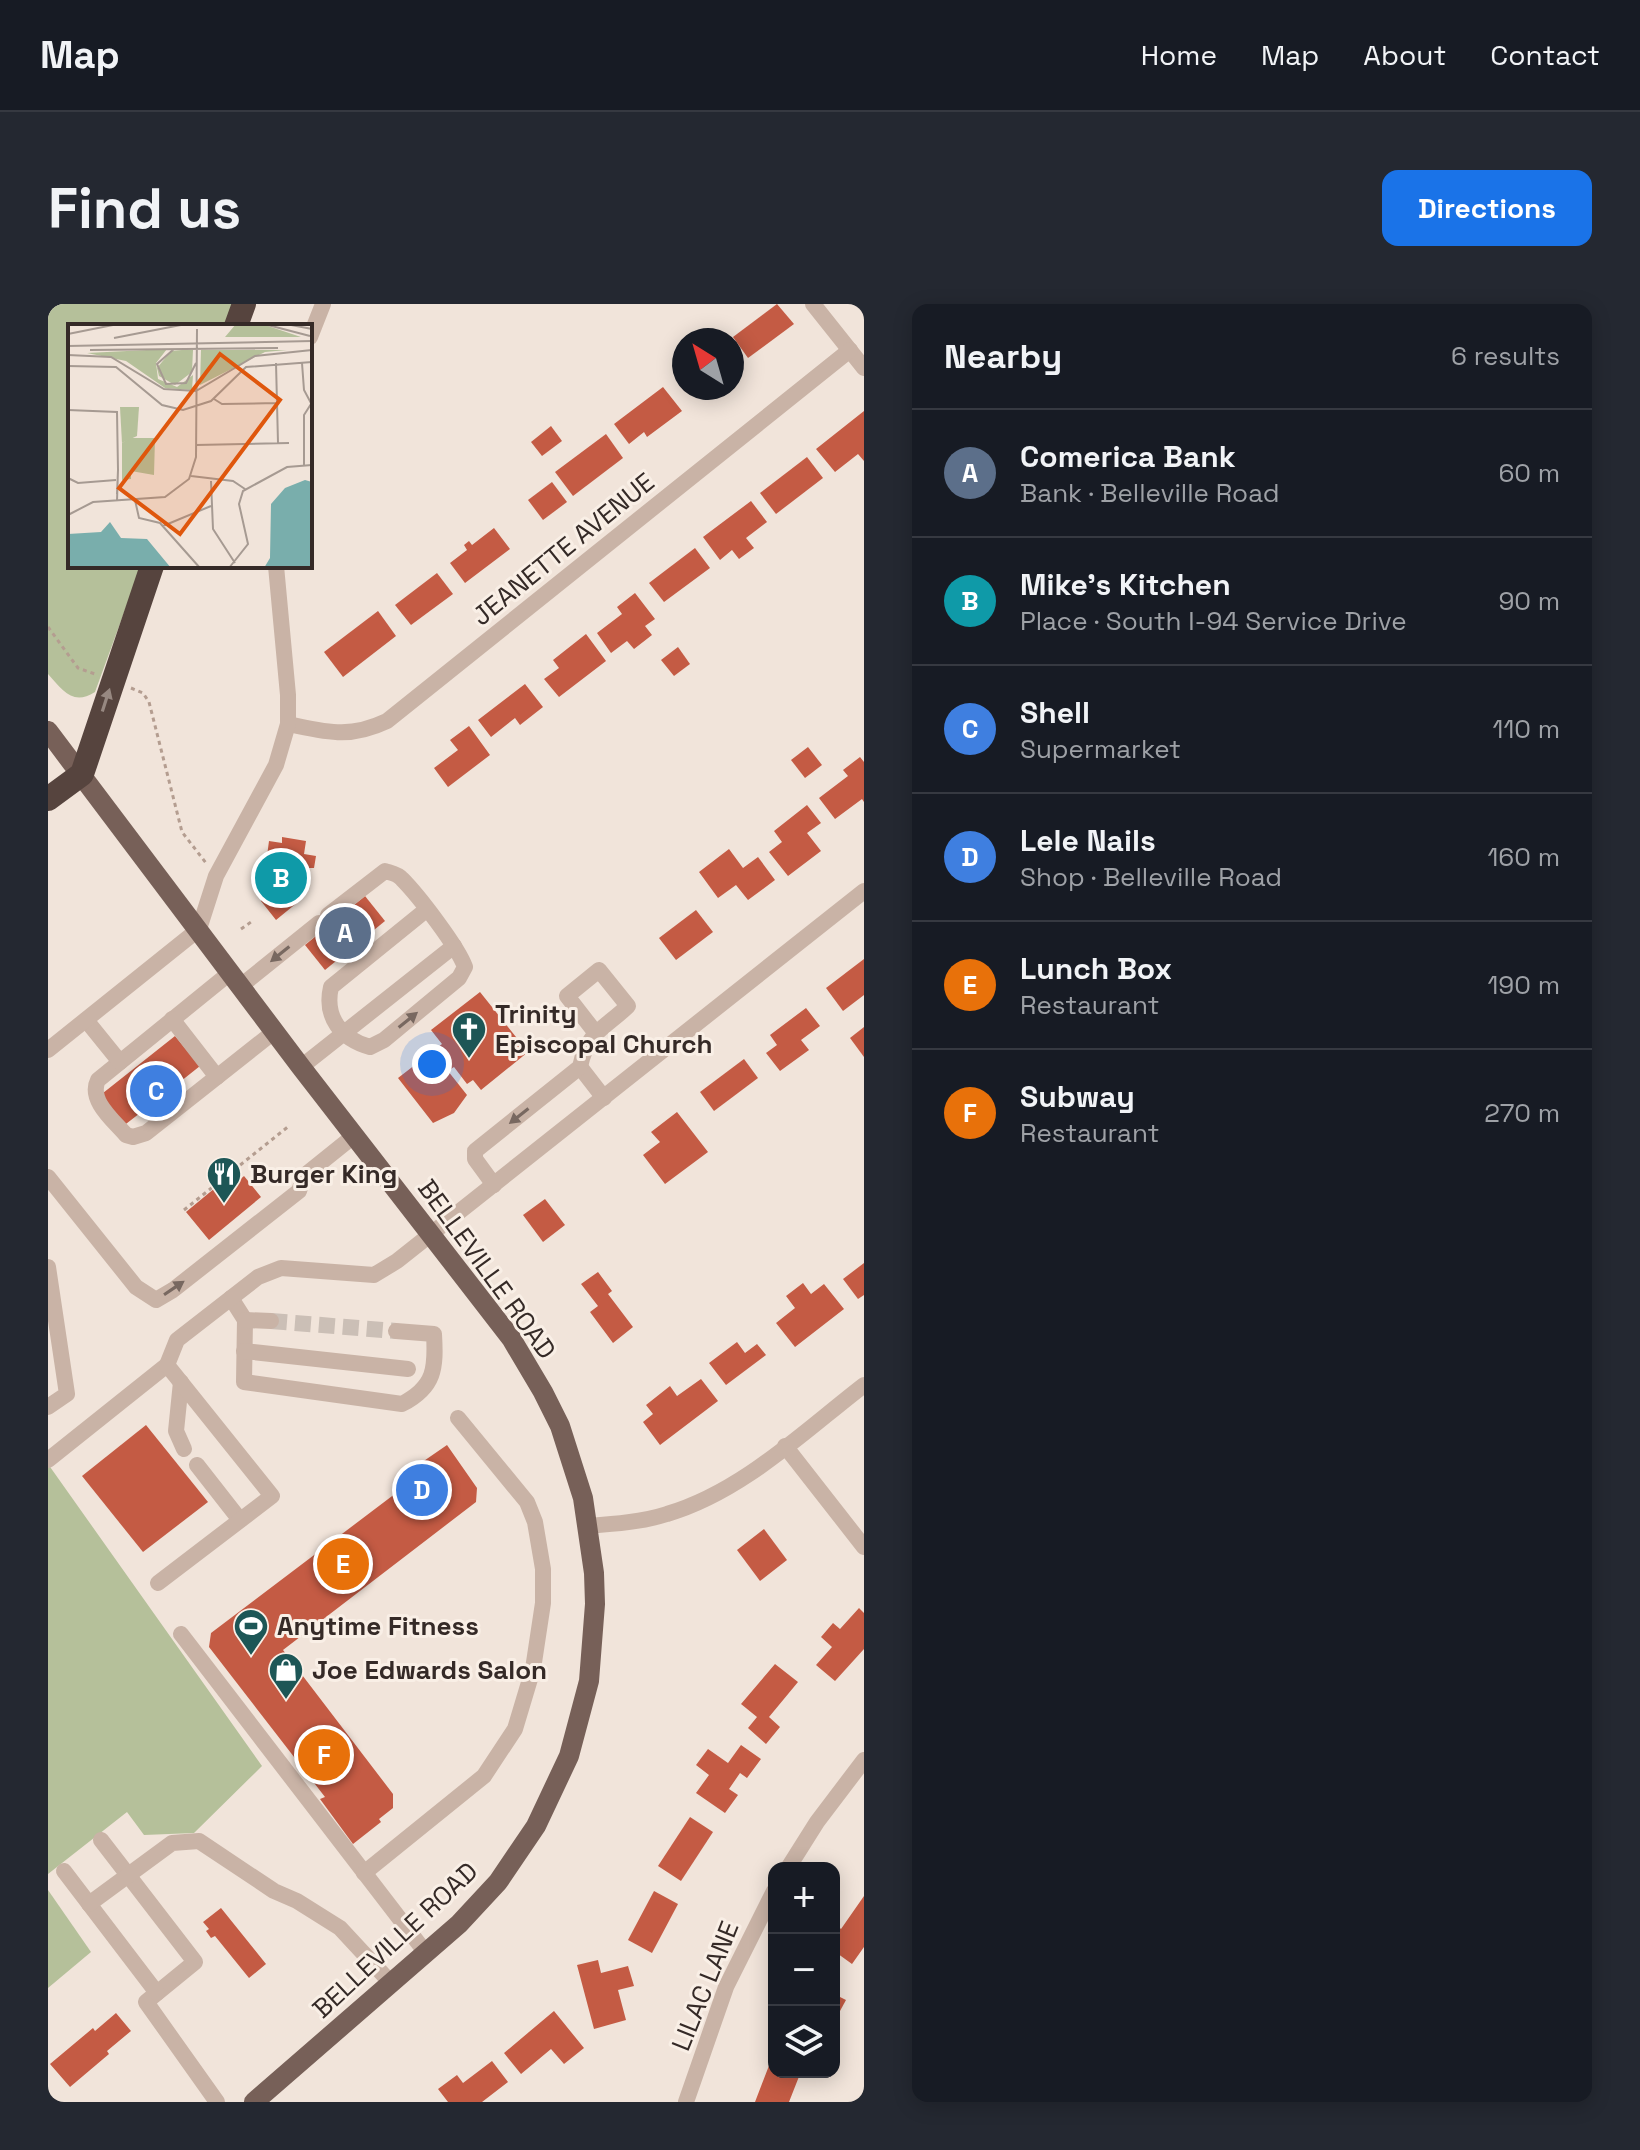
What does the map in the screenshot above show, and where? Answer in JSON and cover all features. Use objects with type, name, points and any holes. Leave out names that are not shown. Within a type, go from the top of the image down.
[{"type":"highway","points":[[237,324],[244,304]]},
{"type":"highway","points":[[48,799],[82,774],[151,568]]},
{"type":"main road","name":"BELLEVILLE ROAD","points":[[48,731],[237,978],[301,1067],[511,1338],[543,1392],[573,1462],[583,1498],[594,1573],[594,1643],[589,1681],[569,1756],[536,1826],[479,1904],[261,2100]]},
{"type":"street","points":[[312,332],[323,304]]},
{"type":"street","points":[[813,304],[864,368]]},
{"type":"street","name":"JEANETTE AVENUE","points":[[288,724],[349,734],[387,721],[850,350]]},
{"type":"street","points":[[48,1050],[199,929],[216,876],[276,765],[288,724],[276,568]]},
{"type":"street","points":[[275,1031],[146,1133],[133,1137],[126,1135],[96,1098],[94,1089],[98,1080],[172,1019],[324,919],[385,871],[400,876],[454,946],[465,967],[459,978],[384,1040],[370,1047],[356,1044],[342,1035],[328,1001],[331,987],[426,910]]},
{"type":"street","points":[[48,1460],[167,1365],[177,1340],[258,1277],[281,1268],[374,1275],[432,1234],[864,891]]},
{"type":"street","points":[[301,1067],[454,946]]},
{"type":"street","points":[[172,1019],[217,1077]]},
{"type":"street","points":[[86,1020],[120,1062]]},
{"type":"street","points":[[494,1185],[475,1159],[475,1151],[580,1067],[583,1053],[595,1032]]},
{"type":"street","points":[[580,1067],[604,1098]]},
{"type":"street","points":[[48,1177],[136,1287],[156,1300],[299,1191],[304,1176],[355,1135]]},
{"type":"street","points":[[48,1267],[67,1394],[48,1407]]},
{"type":"street","points":[[231,1298],[245,1320],[244,1382],[402,1404],[417,1397],[429,1384],[435,1358],[434,1334],[396,1331]]},
{"type":"street","points":[[245,1320],[271,1321]]},
{"type":"street","points":[[244,1351],[408,1369]]},
{"type":"street","points":[[158,1583],[272,1496],[167,1365]]},
{"type":"street","points":[[181,1382],[176,1431],[184,1449]]},
{"type":"street","points":[[587,1526],[646,1519],[691,1505],[737,1482],[864,1385]]},
{"type":"street","points":[[364,1873],[484,1776],[515,1729],[533,1669],[543,1603],[543,1569],[535,1522],[527,1502],[458,1418]]},
{"type":"street","points":[[785,1446],[864,1547]]},
{"type":"street","points":[[197,1465],[240,1520]]},
{"type":"street","points":[[181,1634],[426,1953]]},
{"type":"street","points":[[792,1862],[817,1822],[864,1760]]},
{"type":"street","points":[[101,1840],[195,1962],[146,2002],[217,2102]]},
{"type":"street","points":[[89,1904],[172,1843],[199,1841],[274,1891],[297,1901],[340,1928],[391,1983]]},
{"type":"street","points":[[64,1871],[157,1993]]},
{"type":"street","name":"LILAC LANE","points":[[686,2102],[726,1987],[768,1903]]},
{"type":"path","points":[[48,627],[78,668],[143,693],[149,702],[182,832],[201,856]]},
{"type":"path","points":[[241,929],[251,922]]},
{"type":"path","points":[[184,1210],[289,1126]]},
{"type":"green space","points":[[48,304],[233,304],[226,324],[68,324],[68,568],[140,568],[95,692],[74,697],[48,674]]},
{"type":"green space","points":[[48,1464],[262,1766],[194,1833],[144,1835],[127,1812],[48,1874]]},
{"type":"green space","points":[[48,1890],[91,1952],[48,1988]]},
{"type":"building","points":[[777,304],[794,324],[748,358],[744,352],[744,329]]},
{"type":"building","points":[[663,387],[682,411],[647,437],[644,432],[629,444],[614,424]]},
{"type":"building","points":[[864,411],[864,461],[858,454],[835,472],[816,449]]},
{"type":"building","points":[[551,426],[562,441],[542,456],[531,442]]},
{"type":"building","points":[[606,434],[623,458],[573,496],[555,472]]},
{"type":"building","points":[[807,457],[823,478],[776,514],[760,493]]},
{"type":"building","points":[[552,482],[567,502],[543,520],[528,500]]},
{"type":"building","points":[[751,501],[767,522],[746,538],[754,548],[739,559],[732,550],[720,560],[703,537]]},
{"type":"building","points":[[494,528],[510,549],[465,583],[450,563],[467,550],[464,545],[469,541],[472,545]]},
{"type":"building","points":[[695,548],[710,568],[664,602],[649,583]]},
{"type":"building","points":[[437,573],[453,594],[411,625],[395,605]]},
{"type":"building","points":[[635,593],[655,619],[645,626],[652,635],[634,649],[627,641],[611,653],[597,633],[622,614],[617,607]]},
{"type":"building","points":[[378,611],[396,636],[343,677],[324,652]]},
{"type":"building","points":[[586,634],[606,661],[559,697],[544,679],[559,668],[553,660]]},
{"type":"building","points":[[678,647],[690,664],[674,676],[661,660]]},
{"type":"building","points":[[525,684],[543,707],[520,725],[515,718],[491,737],[478,720]]},
{"type":"building","points":[[469,726],[490,755],[448,787],[434,768],[458,750],[450,740]]},
{"type":"building","points":[[808,747],[822,765],[805,778],[791,760]]},
{"type":"building","points":[[860,757],[864,762],[864,802],[862,799],[835,819],[819,798],[848,776],[843,770]]},
{"type":"building","points":[[807,805],[821,823],[807,833],[821,851],[788,876],[769,852],[782,842],[774,831]]},
{"type":"building","points":[[282,837],[306,841],[304,854],[316,856],[314,868],[300,868],[295,887],[301,889],[298,902],[276,920],[261,901],[269,841],[282,843]]},
{"type":"building","points":[[729,849],[743,868],[758,857],[775,880],[748,900],[736,885],[718,898],[699,872]]},
{"type":"building","points":[[365,896],[385,921],[325,970],[305,945]]},
{"type":"building","points":[[696,910],[713,932],[676,960],[659,938]]},
{"type":"building","points":[[864,959],[864,995],[843,1011],[826,988]]},
{"type":"building","name":"Trinity Episcopal Church","points":[[480,992],[528,1052],[481,1090],[473,1080],[467,1084],[454,1067],[448,1071],[467,1095],[454,1113],[433,1123],[398,1078],[442,1044],[431,1030]]},
{"type":"building","points":[[806,1008],[820,1026],[801,1040],[809,1050],[780,1071],[766,1053],[777,1045],[770,1035]]},
{"type":"building","points":[[864,1027],[864,1057],[850,1038]]},
{"type":"building","points":[[175,1036],[200,1066],[171,1089],[178,1099],[160,1113],[153,1103],[122,1127],[98,1097]]},
{"type":"building","points":[[744,1059],[758,1078],[714,1111],[700,1092]]},
{"type":"building","points":[[677,1112],[708,1152],[665,1184],[643,1155],[660,1142],[651,1132]]},
{"type":"building","name":"Burger King","points":[[244,1176],[261,1197],[209,1240],[186,1212],[221,1183],[227,1191]]},
{"type":"building","points":[[545,1199],[565,1225],[543,1242],[523,1215]]},
{"type":"building","points":[[864,1263],[864,1295],[858,1299],[843,1279]]},
{"type":"building","points":[[598,1272],[612,1291],[608,1294],[633,1327],[613,1343],[590,1312],[598,1306],[581,1284]]},
{"type":"building","points":[[803,1283],[811,1294],[824,1284],[844,1309],[795,1347],[776,1323],[795,1308],[786,1296]]},
{"type":"building","points":[[737,1342],[745,1353],[757,1344],[766,1355],[726,1385],[709,1363]]},
{"type":"building","points":[[701,1379],[718,1401],[660,1445],[643,1422],[653,1414],[646,1405],[670,1386],[677,1396]]},
{"type":"building","points":[[146,1425],[208,1502],[143,1552],[82,1476]]},
{"type":"building","points":[[447,1445],[477,1488],[476,1502],[283,1650],[393,1794],[393,1808],[353,1844],[320,1799],[325,1797],[209,1647],[211,1633],[408,1484],[402,1476]]},
{"type":"building","points":[[764,1529],[787,1560],[760,1581],[737,1550]]},
{"type":"building","points":[[859,1608],[864,1613],[864,1649],[835,1681],[816,1665],[832,1647],[821,1637],[833,1623],[840,1629]]},
{"type":"building","points":[[775,1664],[798,1682],[769,1717],[780,1727],[766,1744],[748,1728],[757,1717],[741,1704]]},
{"type":"building","points":[[741,1745],[761,1759],[747,1778],[740,1773],[729,1789],[738,1795],[725,1813],[696,1793],[709,1775],[696,1765],[708,1749],[728,1763]]},
{"type":"building","points":[[690,1817],[713,1832],[681,1881],[658,1866]]},
{"type":"building","points":[[654,1891],[678,1904],[652,1953],[628,1940]]},
{"type":"building","points":[[864,1896],[864,1947],[852,1964],[840,1955],[841,1929]]},
{"type":"building","points":[[221,1908],[266,1964],[249,1978],[215,1936],[211,1938],[206,1931],[209,1929],[203,1922]]},
{"type":"building","points":[[598,1960],[601,1973],[628,1966],[634,1986],[618,1990],[626,2020],[594,2029],[577,1965]]},
{"type":"building","points":[[840,1997],[846,2000],[840,2011]]},
{"type":"building","points":[[554,2011],[584,2048],[564,2064],[551,2049],[521,2074],[504,2053]]},
{"type":"building","points":[[116,2013],[131,2031],[70,2087],[50,2064]]},
{"type":"building","points":[[492,2061],[508,2082],[482,2102],[448,2102],[438,2089],[457,2075],[463,2083]]},
{"type":"building","points":[[768,2068],[768,2078],[798,2078],[789,2102],[755,2102]]},
{"type":"tunnel","points":[[271,1321],[396,1331]]},
{"type":"place","name":"Mike's Kitchen","points":[[281,878]]},
{"type":"place","name":"Comerica Bank","points":[[345,933]]},
{"type":"place","name":"Trinity Episcopal Church","points":[[469,1060]]},
{"type":"place","name":"Shell","points":[[156,1091]]},
{"type":"place","name":"Burger King","points":[[224,1205]]},
{"type":"place","name":"Lele Nails","points":[[422,1490]]},
{"type":"place","name":"Lunch Box","points":[[343,1564]]},
{"type":"place","name":"Anytime Fitness","points":[[251,1657]]},
{"type":"place","name":"Joe Edwards Salon","points":[[286,1701]]},
{"type":"place","name":"Subway","points":[[324,1755]]}]
